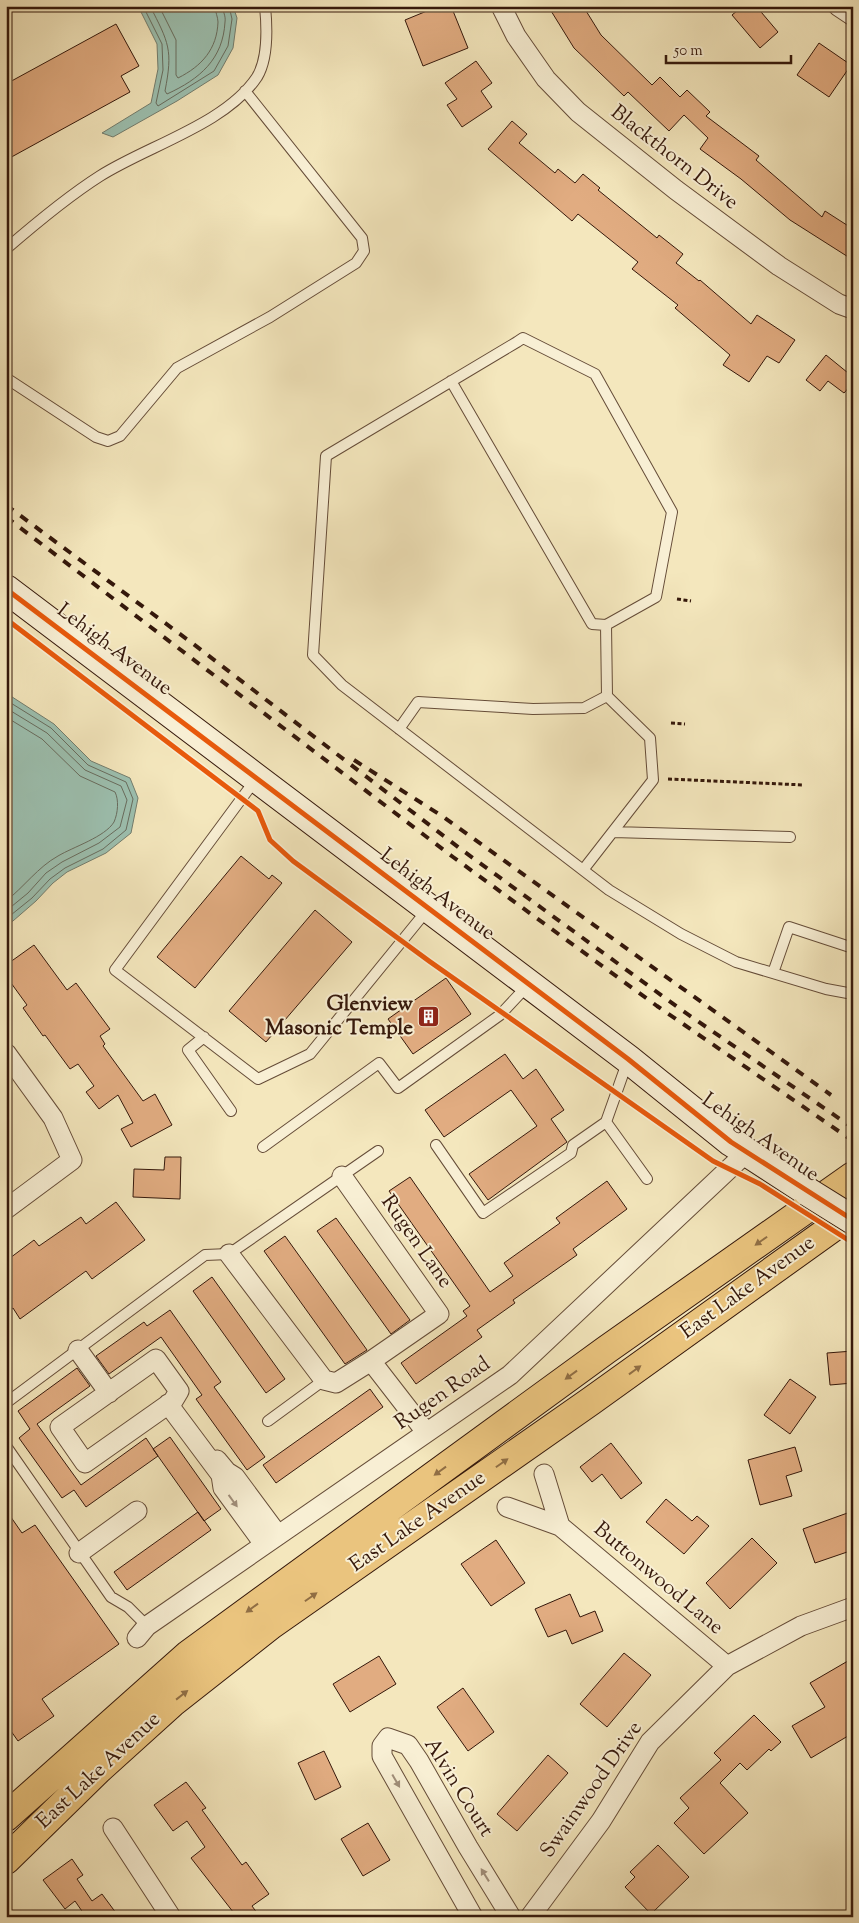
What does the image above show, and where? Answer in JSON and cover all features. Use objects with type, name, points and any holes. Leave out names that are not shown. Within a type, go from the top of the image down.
[{"type":"main road","name":"East Lake Avenue","points":[[6,1816],[190,1654],[598,1356],[853,1176]]},
{"type":"main road","name":"East Lake Avenue","points":[[6,1860],[99,1769],[172,1703],[271,1625],[599,1395],[853,1213]]},
{"type":"street","name":"Blackthorn Drive","points":[[501,6],[516,36],[546,80],[578,112],[676,190],[780,266],[839,304],[853,309]]},
{"type":"street","points":[[838,6],[853,16]]},
{"type":"street","name":"Lehigh Avenue","points":[[6,589],[529,984],[731,1142],[853,1220]]},
{"type":"street","points":[[6,1053],[53,1118],[72,1160],[6,1209]]},
{"type":"street","name":"Rugen Road","points":[[142,1632],[271,1539],[510,1375],[747,1152]]},
{"type":"street","name":"Rugen Lane","points":[[324,1380],[336,1383],[371,1362],[440,1314],[342,1176]]},
{"type":"street","points":[[229,1254],[324,1380]]},
{"type":"street","points":[[78,1350],[109,1393]]},
{"type":"street","points":[[156,1359],[179,1390],[171,1402],[85,1463],[60,1427],[156,1359]]},
{"type":"street","points":[[371,1362],[426,1432]]},
{"type":"street","points":[[171,1402],[227,1472],[235,1477],[271,1539]]},
{"type":"street","name":"Buttonwood Lane","points":[[544,1474],[560,1526]]},
{"type":"street","name":"Buttonwood Lane","points":[[507,1508],[560,1526],[727,1666]]},
{"type":"street","points":[[79,1553],[137,1511]]},
{"type":"street","name":"Swainwood Drive","points":[[530,1917],[600,1821],[650,1742],[727,1666],[801,1626],[853,1607]]},
{"type":"street","name":"Alvin Court","points":[[473,1917],[382,1756],[382,1746],[388,1738],[408,1745],[511,1917]]},
{"type":"street","points":[[113,1828],[171,1917]]},
{"type":"lane","points":[[6,249],[33,226],[100,176],[229,108],[258,76],[268,35],[265,6]]},
{"type":"lane","points":[[6,378],[96,437],[108,441],[120,436],[177,368],[270,317],[356,263],[364,251],[362,238],[245,91]]},
{"type":"lane","points":[[451,381],[592,624],[606,625],[656,597],[672,512],[595,374],[523,338],[451,381],[326,456],[313,655],[342,685],[609,890],[681,934],[736,962],[826,989],[853,994]]},
{"type":"lane","points":[[583,870],[653,780],[650,738],[606,696],[606,625]]},
{"type":"lane","points":[[399,729],[418,702],[533,708],[584,708],[606,696]]},
{"type":"lane","points":[[257,778],[115,970],[258,1078],[310,1054],[428,908]]},
{"type":"lane","points":[[613,832],[790,837]]},
{"type":"lane","points":[[773,973],[789,927],[853,948]]},
{"type":"lane","points":[[263,1147],[379,1063],[398,1088],[500,1015],[529,984]]},
{"type":"lane","points":[[204,1037],[188,1050],[231,1111]]},
{"type":"lane","points":[[436,1145],[483,1213],[570,1153],[573,1144],[606,1122],[628,1060]]},
{"type":"lane","points":[[606,1122],[646,1179]]},
{"type":"lane","points":[[6,1403],[205,1255],[229,1254],[378,1151]]},
{"type":"lane","points":[[268,1422],[324,1380]]},
{"type":"lane","points":[[6,1446],[111,1597],[128,1607],[142,1632]]},
{"type":"path","points":[[677,599],[691,601]]},
{"type":"path","points":[[670,723],[685,724]]},
{"type":"path","points":[[668,779],[804,785]]},
{"type":"water","points":[[138,6],[233,6],[237,18],[233,48],[218,75],[177,101],[113,137],[102,133],[151,103],[158,69],[157,44]]},
{"type":"water","points":[[6,693],[54,724],[91,761],[130,778],[138,798],[131,833],[106,853],[67,872],[6,927]]},
{"type":"building","points":[[439,6],[451,6],[468,48],[423,66],[405,20]]},
{"type":"building","points":[[548,6],[583,6],[601,35],[652,85],[660,77],[680,97],[687,90],[710,112],[706,116],[759,156],[756,160],[822,217],[825,211],[853,229],[853,260],[790,220],[741,179],[700,149],[708,138],[684,115],[669,131],[628,92],[624,96],[574,48]]},
{"type":"building","points":[[743,6],[756,6],[778,32],[760,48],[732,15]]},
{"type":"building","points":[[116,24],[139,66],[121,76],[130,92],[6,160],[6,84]]},
{"type":"building","points":[[819,43],[851,65],[829,97],[797,75]]},
{"type":"building","points":[[476,61],[492,83],[481,91],[492,107],[462,127],[447,105],[457,99],[445,83]]},
{"type":"building","points":[[512,121],[527,134],[519,143],[555,173],[558,169],[575,183],[583,174],[600,188],[598,190],[657,238],[659,235],[683,254],[676,263],[700,280],[751,324],[757,315],[795,340],[779,363],[767,356],[749,382],[723,365],[730,355],[675,308],[678,305],[632,269],[638,262],[578,214],[572,221],[488,149]]},
{"type":"building","points":[[826,355],[853,377],[853,383],[844,393],[828,381],[820,391],[806,380]]},
{"type":"building","points":[[241,856],[269,879],[272,875],[282,883],[195,988],[157,957]]},
{"type":"building","points":[[315,910],[352,942],[266,1042],[229,1011]]},
{"type":"building","points":[[34,945],[67,990],[76,983],[110,1029],[100,1036],[105,1044],[103,1046],[143,1101],[155,1094],[172,1125],[131,1147],[121,1129],[133,1123],[118,1095],[99,1109],[86,1092],[94,1086],[78,1064],[70,1069],[45,1035],[43,1036],[23,1008],[27,1005],[6,976],[6,965]]},
{"type":"building","name":"Glenview Masonic Temple","points":[[446,978],[471,1014],[413,1054],[388,1019]]},
{"type":"building","points":[[505,1054],[523,1079],[536,1069],[564,1110],[551,1119],[567,1142],[488,1200],[469,1174],[537,1126],[511,1090],[444,1137],[425,1110]]},
{"type":"building","points":[[165,1157],[181,1157],[180,1199],[133,1197],[134,1169],[164,1170]]},
{"type":"building","points":[[410,1177],[490,1292],[513,1276],[504,1263],[560,1223],[556,1218],[607,1181],[627,1209],[573,1249],[577,1255],[513,1300],[515,1303],[477,1330],[482,1337],[416,1384],[401,1363],[467,1316],[463,1311],[470,1306],[389,1191]]},
{"type":"building","points":[[116,1202],[145,1240],[92,1279],[86,1271],[20,1319],[13,1308],[6,1313],[6,1261],[34,1240],[39,1246],[81,1217],[86,1224]]},
{"type":"building","points":[[336,1218],[410,1320],[391,1334],[317,1231]]},
{"type":"building","points":[[285,1236],[367,1350],[345,1364],[264,1251]]},
{"type":"building","points":[[212,1277],[285,1379],[266,1393],[193,1291]]},
{"type":"building","points":[[170,1310],[221,1382],[214,1387],[265,1457],[247,1470],[196,1399],[202,1395],[161,1337],[109,1374],[96,1356],[144,1322],[147,1326]]},
{"type":"building","points":[[853,1351],[853,1383],[830,1385],[827,1353]]},
{"type":"building","points":[[77,1368],[90,1386],[37,1424],[81,1485],[146,1438],[158,1456],[86,1507],[74,1490],[62,1498],[19,1438],[30,1429],[18,1411]]},
{"type":"building","points":[[790,1379],[816,1397],[790,1434],[764,1415]]},
{"type":"building","points":[[370,1389],[383,1407],[276,1483],[263,1465]]},
{"type":"building","points":[[170,1437],[221,1509],[204,1521],[153,1449]]},
{"type":"building","points":[[611,1443],[642,1483],[621,1499],[602,1474],[592,1482],[580,1467]]},
{"type":"building","points":[[795,1447],[802,1471],[786,1476],[792,1496],[760,1505],[748,1460]]},
{"type":"building","points":[[666,1499],[692,1521],[697,1516],[709,1526],[684,1554],[646,1522]]},
{"type":"building","points":[[6,1510],[22,1533],[35,1525],[119,1644],[42,1699],[54,1716],[18,1741],[6,1724]]},
{"type":"building","points":[[853,1511],[853,1550],[815,1563],[803,1529]]},
{"type":"building","points":[[198,1512],[211,1530],[127,1590],[114,1572]]},
{"type":"building","points":[[752,1538],[777,1563],[730,1609],[706,1583]]},
{"type":"building","points":[[496,1540],[525,1583],[491,1606],[461,1564]]},
{"type":"building","points":[[570,1594],[580,1617],[595,1611],[603,1631],[572,1644],[566,1630],[548,1637],[535,1609]]},
{"type":"building","points":[[624,1653],[651,1675],[607,1727],[580,1704]]},
{"type":"building","points":[[379,1656],[396,1684],[350,1712],[333,1684]]},
{"type":"building","points":[[853,1658],[853,1733],[811,1758],[792,1726],[825,1707],[810,1683]]},
{"type":"building","points":[[463,1688],[494,1732],[468,1751],[437,1707]]},
{"type":"building","points":[[754,1715],[781,1742],[771,1751],[769,1749],[747,1770],[740,1763],[720,1783],[748,1813],[704,1854],[674,1823],[689,1808],[680,1798],[721,1760],[714,1753]]},
{"type":"building","points":[[324,1751],[341,1787],[315,1800],[298,1763]]},
{"type":"building","points":[[548,1755],[568,1773],[517,1831],[497,1814]]},
{"type":"building","points":[[186,1782],[206,1808],[202,1810],[242,1865],[246,1862],[269,1894],[252,1906],[260,1917],[237,1917],[191,1858],[205,1847],[187,1821],[173,1831],[154,1805]]},
{"type":"building","points":[[368,1823],[390,1860],[363,1876],[341,1839]]},
{"type":"building","points":[[658,1845],[689,1877],[651,1914],[625,1887],[635,1877],[630,1872]]},
{"type":"building","points":[[72,1859],[83,1875],[77,1879],[92,1901],[102,1894],[119,1917],[86,1917],[75,1901],[65,1909],[43,1880]]},
{"type":"railway","points":[[6,505],[192,643],[462,850],[683,1011],[853,1128]]},
{"type":"railway","points":[[6,517],[453,857],[657,1006],[853,1141]]},
{"type":"railway","points":[[354,760],[442,816],[831,1095]]},
{"type":"cycle path","points":[[6,589],[628,1059],[731,1142],[853,1220]]},
{"type":"cycle path","points":[[6,619],[258,811],[270,840],[293,861],[429,961],[713,1161],[760,1184],[853,1243]]},
{"type":"place","name":"Glenview Masonic Temple","points":[[429,1017]]}]
